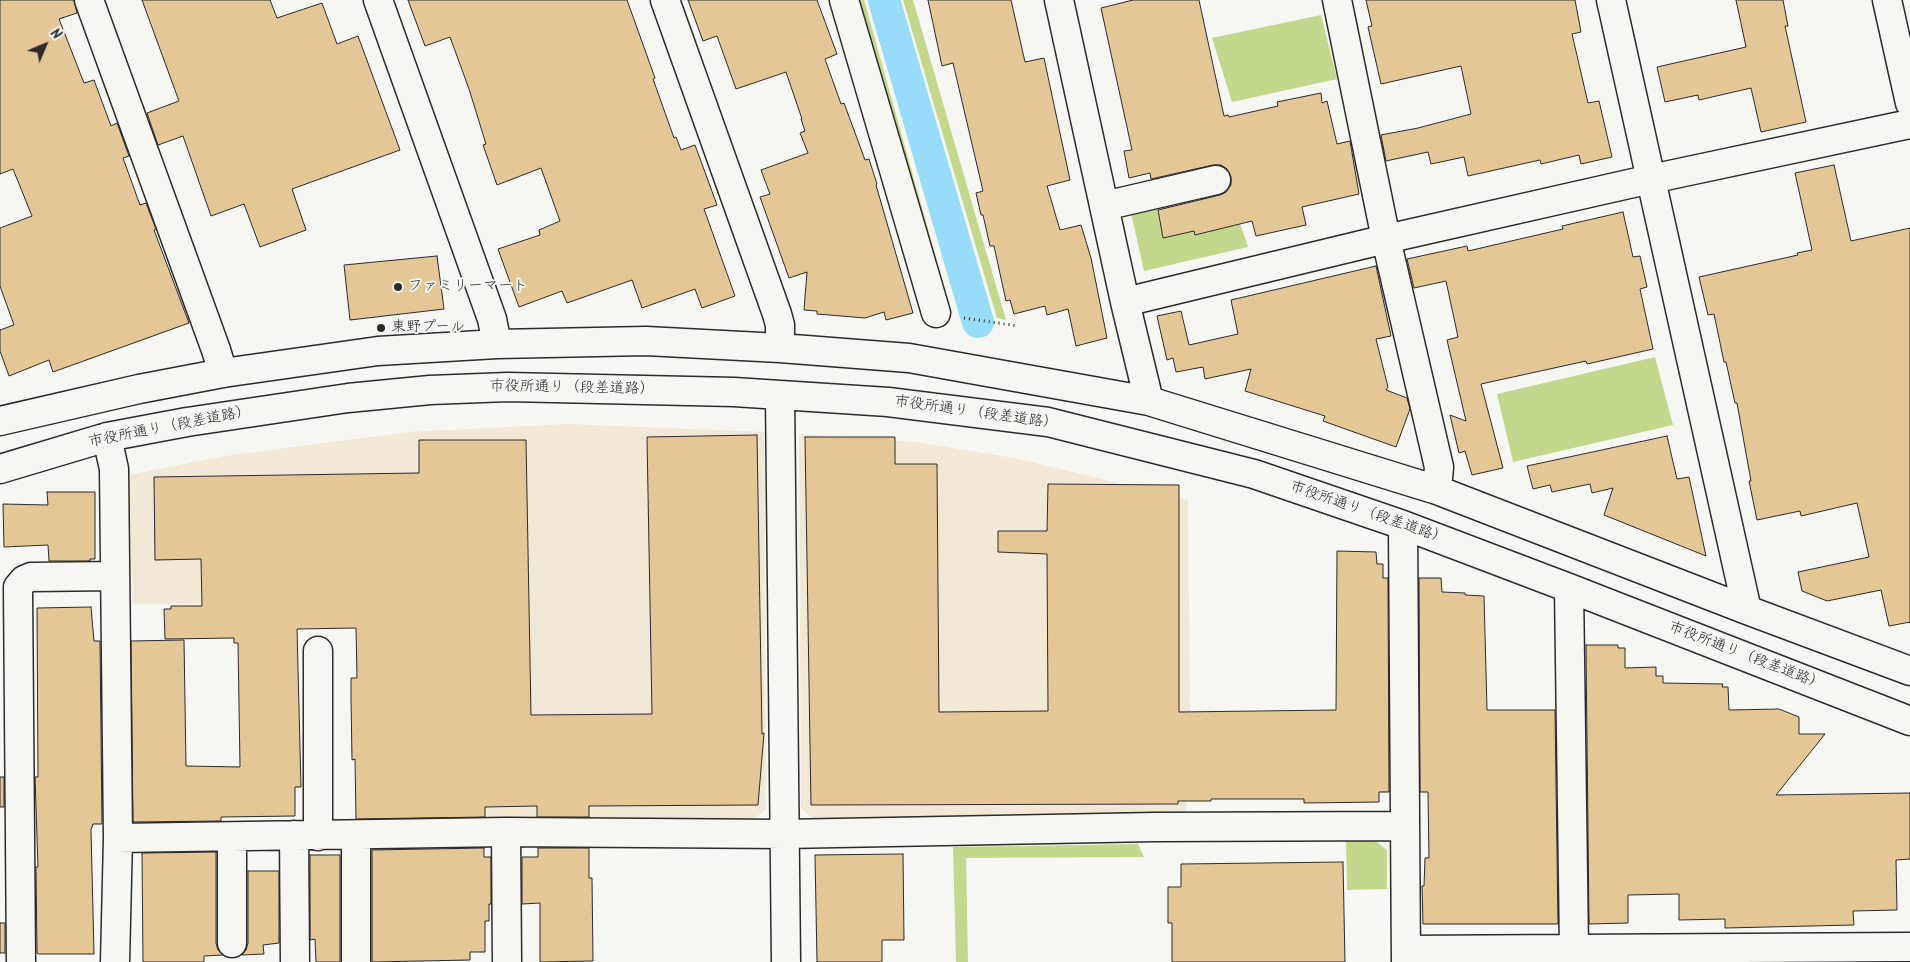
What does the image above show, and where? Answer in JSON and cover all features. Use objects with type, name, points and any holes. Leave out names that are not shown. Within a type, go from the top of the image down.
[{"type":"street","points":[[89,0],[223,373]]},
{"type":"street","points":[[378,0],[492,319],[497,344]]},
{"type":"street","points":[[665,0],[777,314],[780,325],[780,348]]},
{"type":"street","points":[[844,0],[947,315]]},
{"type":"street","points":[[1059,0],[1125,302],[1149,401]]},
{"type":"street","points":[[1337,0],[1386,238],[1439,467],[1437,490]]},
{"type":"street","points":[[1611,0],[1747,610]]},
{"type":"street","points":[[1888,0],[1910,103]]},
{"type":"street","points":[[1125,302],[1386,238],[1910,124]]},
{"type":"street","points":[[1104,206],[1216,180]]},
{"type":"street","points":[[0,421],[139,389],[223,373],[378,351],[497,344],[646,341],[780,348],[909,358],[1149,401],[1437,490],[1747,610],[1910,670]]},
{"type":"street","name":"市役所通り（段差道路）","points":[[0,469],[108,437],[280,407],[430,390],[508,387],[780,395],[888,402],[1048,422],[1254,474],[1403,525],[1910,721]]},
{"type":"street","points":[[780,395],[786,962]]},
{"type":"street","points":[[108,437],[114,469],[118,838],[115,962]]},
{"type":"street","points":[[1403,525],[1406,956],[1574,949],[1910,947]]},
{"type":"street","points":[[21,962],[18,587],[24,580],[32,576],[115,576]]},
{"type":"street","points":[[1569,588],[1574,949]]},
{"type":"street","points":[[295,962],[306,835],[318,650]]},
{"type":"street","points":[[118,838],[506,832],[784,834],[1155,826],[1405,826]]},
{"type":"street","points":[[506,832],[507,962]]},
{"type":"street","points":[[356,835],[356,962]]},
{"type":"street","points":[[232,837],[232,943]]},
{"type":"path","points":[[947,315],[1018,326]]},
{"type":"shaded area","points":[[568,424],[764,432],[766,809],[755,818],[411,825],[406,601],[133,604],[129,475],[225,456],[409,432]]},
{"type":"shaded area","points":[[799,434],[915,442],[1014,458],[1188,500],[1190,711],[1186,815],[817,822],[801,808]]},
{"type":"green space","points":[[859,0],[864,0],[949,304]]},
{"type":"green space","points":[[903,0],[913,0],[1006,320],[997,318]]},
{"type":"green space","points":[[1321,15],[1337,79],[1232,102],[1212,38]]},
{"type":"green space","points":[[1157,207],[1163,237],[1194,231],[1196,235],[1209,232],[1208,226],[1239,220],[1248,247],[1144,271],[1131,213]]},
{"type":"green space","points":[[1655,357],[1673,425],[1513,462],[1497,394]]},
{"type":"green space","points":[[1346,840],[1377,842],[1387,850],[1387,889],[1347,890]]},
{"type":"green space","points":[[1138,844],[1144,857],[966,858],[968,962],[956,962],[953,847]]},
{"type":"building","points":[[0,0],[74,0],[77,13],[59,19],[84,83],[94,80],[111,126],[117,123],[129,156],[123,158],[140,205],[146,203],[156,229],[154,230],[189,323],[53,372],[49,360],[9,376],[0,351],[0,330],[14,325],[0,286],[0,228],[32,216],[13,169],[0,174]]},
{"type":"building","points":[[142,0],[270,0],[277,18],[322,3],[337,44],[358,36],[400,150],[292,189],[306,230],[260,247],[244,204],[211,216],[183,136],[158,145],[147,113],[179,101]]},
{"type":"building","points":[[408,0],[627,0],[674,138],[676,137],[681,150],[695,145],[717,205],[704,209],[735,296],[702,308],[695,289],[642,308],[632,280],[567,303],[562,291],[519,307],[498,249],[540,235],[539,230],[560,221],[541,168],[497,185],[483,145],[486,144],[469,89],[450,37],[425,46]]},
{"type":"building","points":[[688,0],[817,0],[837,54],[825,59],[841,104],[844,103],[865,160],[869,159],[913,313],[886,320],[884,312],[865,318],[817,314],[817,311],[804,310],[807,272],[789,278],[760,197],[770,194],[761,170],[808,153],[800,133],[805,131],[802,119],[786,72],[736,89],[717,36],[703,41]]},
{"type":"building","points":[[928,0],[1011,0],[1025,62],[1044,58],[1070,180],[1047,186],[1060,230],[1081,225],[1091,258],[1107,338],[1076,346],[1068,309],[1047,315],[1045,306],[1014,314],[1010,300],[1006,301],[994,246],[990,246],[976,193],[983,191],[953,63],[942,66]]},
{"type":"building","points":[[1133,0],[1199,0],[1224,116],[1228,115],[1229,117],[1278,106],[1277,102],[1321,93],[1322,103],[1327,101],[1337,144],[1350,141],[1359,194],[1302,207],[1306,225],[1256,236],[1252,221],[1195,235],[1194,231],[1163,238],[1158,210],[1220,195],[1226,192],[1231,185],[1231,177],[1227,169],[1221,165],[1213,165],[1151,179],[1150,173],[1129,178],[1124,151],[1132,150],[1101,8]]},
{"type":"building","points":[[1366,0],[1575,0],[1581,32],[1572,34],[1588,103],[1599,101],[1612,157],[1581,164],[1579,155],[1541,164],[1540,160],[1468,176],[1464,157],[1431,164],[1428,152],[1386,161],[1381,135],[1418,128],[1471,114],[1461,66],[1381,84],[1368,27],[1372,26]]},
{"type":"building","points":[[1736,0],[1783,0],[1788,26],[1785,26],[1806,122],[1761,132],[1751,88],[1699,100],[1698,95],[1665,102],[1657,67],[1746,47]]},
{"type":"building","points":[[1834,165],[1851,241],[1910,228],[1910,622],[1889,626],[1881,590],[1827,601],[1802,591],[1798,572],[1869,557],[1857,503],[1801,516],[1800,511],[1757,520],[1737,403],[1735,403],[1726,362],[1724,362],[1714,314],[1708,315],[1699,277],[1798,255],[1797,253],[1812,250],[1795,173]]},
{"type":"building","points":[[1623,212],[1633,257],[1640,256],[1647,287],[1640,289],[1653,349],[1587,364],[1586,361],[1481,384],[1503,468],[1472,475],[1465,451],[1459,453],[1450,415],[1466,421],[1447,340],[1458,337],[1446,281],[1414,288],[1407,259],[1467,246],[1468,251],[1563,229],[1562,226]]},
{"type":"building","points":[[437,256],[444,309],[350,320],[344,265]]},
{"type":"building","points":[[1376,266],[1391,336],[1376,339],[1388,387],[1386,390],[1407,398],[1410,409],[1396,447],[1323,421],[1325,416],[1245,391],[1251,369],[1205,379],[1203,367],[1176,372],[1173,358],[1167,360],[1157,316],[1181,311],[1189,345],[1238,334],[1231,300]]},
{"type":"building","points":[[757,435],[762,734],[764,733],[758,805],[589,806],[589,817],[537,817],[537,806],[485,807],[485,817],[356,819],[355,759],[352,760],[351,678],[357,678],[356,628],[297,629],[301,787],[295,787],[295,816],[221,817],[221,821],[133,822],[131,641],[184,640],[186,766],[240,767],[238,643],[234,643],[234,638],[165,639],[164,609],[171,609],[171,606],[202,606],[201,559],[155,560],[154,477],[419,473],[419,440],[526,440],[531,715],[652,714],[647,437]]},
{"type":"building","points":[[1667,436],[1677,479],[1689,477],[1706,556],[1604,515],[1613,488],[1592,493],[1590,484],[1552,492],[1550,485],[1533,489],[1527,466]]},
{"type":"building","points":[[805,437],[895,437],[895,464],[937,464],[939,712],[1048,711],[1047,554],[998,552],[998,531],[1047,531],[1048,484],[1179,485],[1179,712],[1336,710],[1337,551],[1376,552],[1377,564],[1383,564],[1383,578],[1388,578],[1389,792],[1379,792],[1379,802],[1304,803],[1304,799],[1211,799],[1211,801],[1178,801],[1178,804],[811,805]]},
{"type":"building","points":[[47,492],[95,492],[95,559],[90,559],[90,561],[49,561],[48,545],[4,547],[3,504],[48,505]]},
{"type":"building","points":[[1419,578],[1441,578],[1442,592],[1484,596],[1487,710],[1555,710],[1558,924],[1423,924],[1422,886],[1424,886],[1425,858],[1429,858],[1428,792],[1420,792]]},
{"type":"building","points":[[91,607],[94,641],[100,641],[102,824],[93,824],[91,830],[94,954],[39,954],[37,953],[36,867],[38,867],[35,777],[38,777],[37,608]]},
{"type":"building","points":[[1586,645],[1618,645],[1618,648],[1625,648],[1625,668],[1656,667],[1656,676],[1663,676],[1663,683],[1723,684],[1722,687],[1728,687],[1729,710],[1779,709],[1799,717],[1799,734],[1825,734],[1776,795],[1910,793],[1910,859],[1896,860],[1897,910],[1853,911],[1854,925],[1725,928],[1725,919],[1679,920],[1679,894],[1628,895],[1628,923],[1589,924]]},
{"type":"building","points":[[0,777],[4,777],[4,807],[0,807]]},
{"type":"building","points":[[484,848],[484,857],[491,857],[491,904],[489,904],[489,921],[485,921],[485,952],[470,952],[470,960],[372,962],[372,850]]},
{"type":"building","points":[[538,848],[589,848],[589,878],[592,878],[593,961],[540,962],[540,903],[522,904],[522,857],[538,857]]},
{"type":"building","points":[[216,852],[216,943],[218,950],[223,955],[204,956],[204,962],[143,962],[142,853]]},
{"type":"building","points":[[903,854],[904,940],[882,940],[882,962],[817,962],[815,855]]},
{"type":"building","points":[[310,855],[340,855],[340,962],[316,962],[315,939],[310,940]]},
{"type":"building","points":[[1343,862],[1345,962],[1172,962],[1172,923],[1168,923],[1168,887],[1181,887],[1181,864]]},
{"type":"building","points":[[248,871],[279,871],[279,943],[263,945],[264,954],[242,955],[248,943]]},
{"type":"building","points":[[0,923],[5,923],[5,953],[0,953]]},
{"type":"waterway","points":[[884,0],[978,322]]},
{"type":"place","name":"ファミリーマート","points":[[398,287]]},
{"type":"place","name":"東野プール","points":[[381,328]]}]
